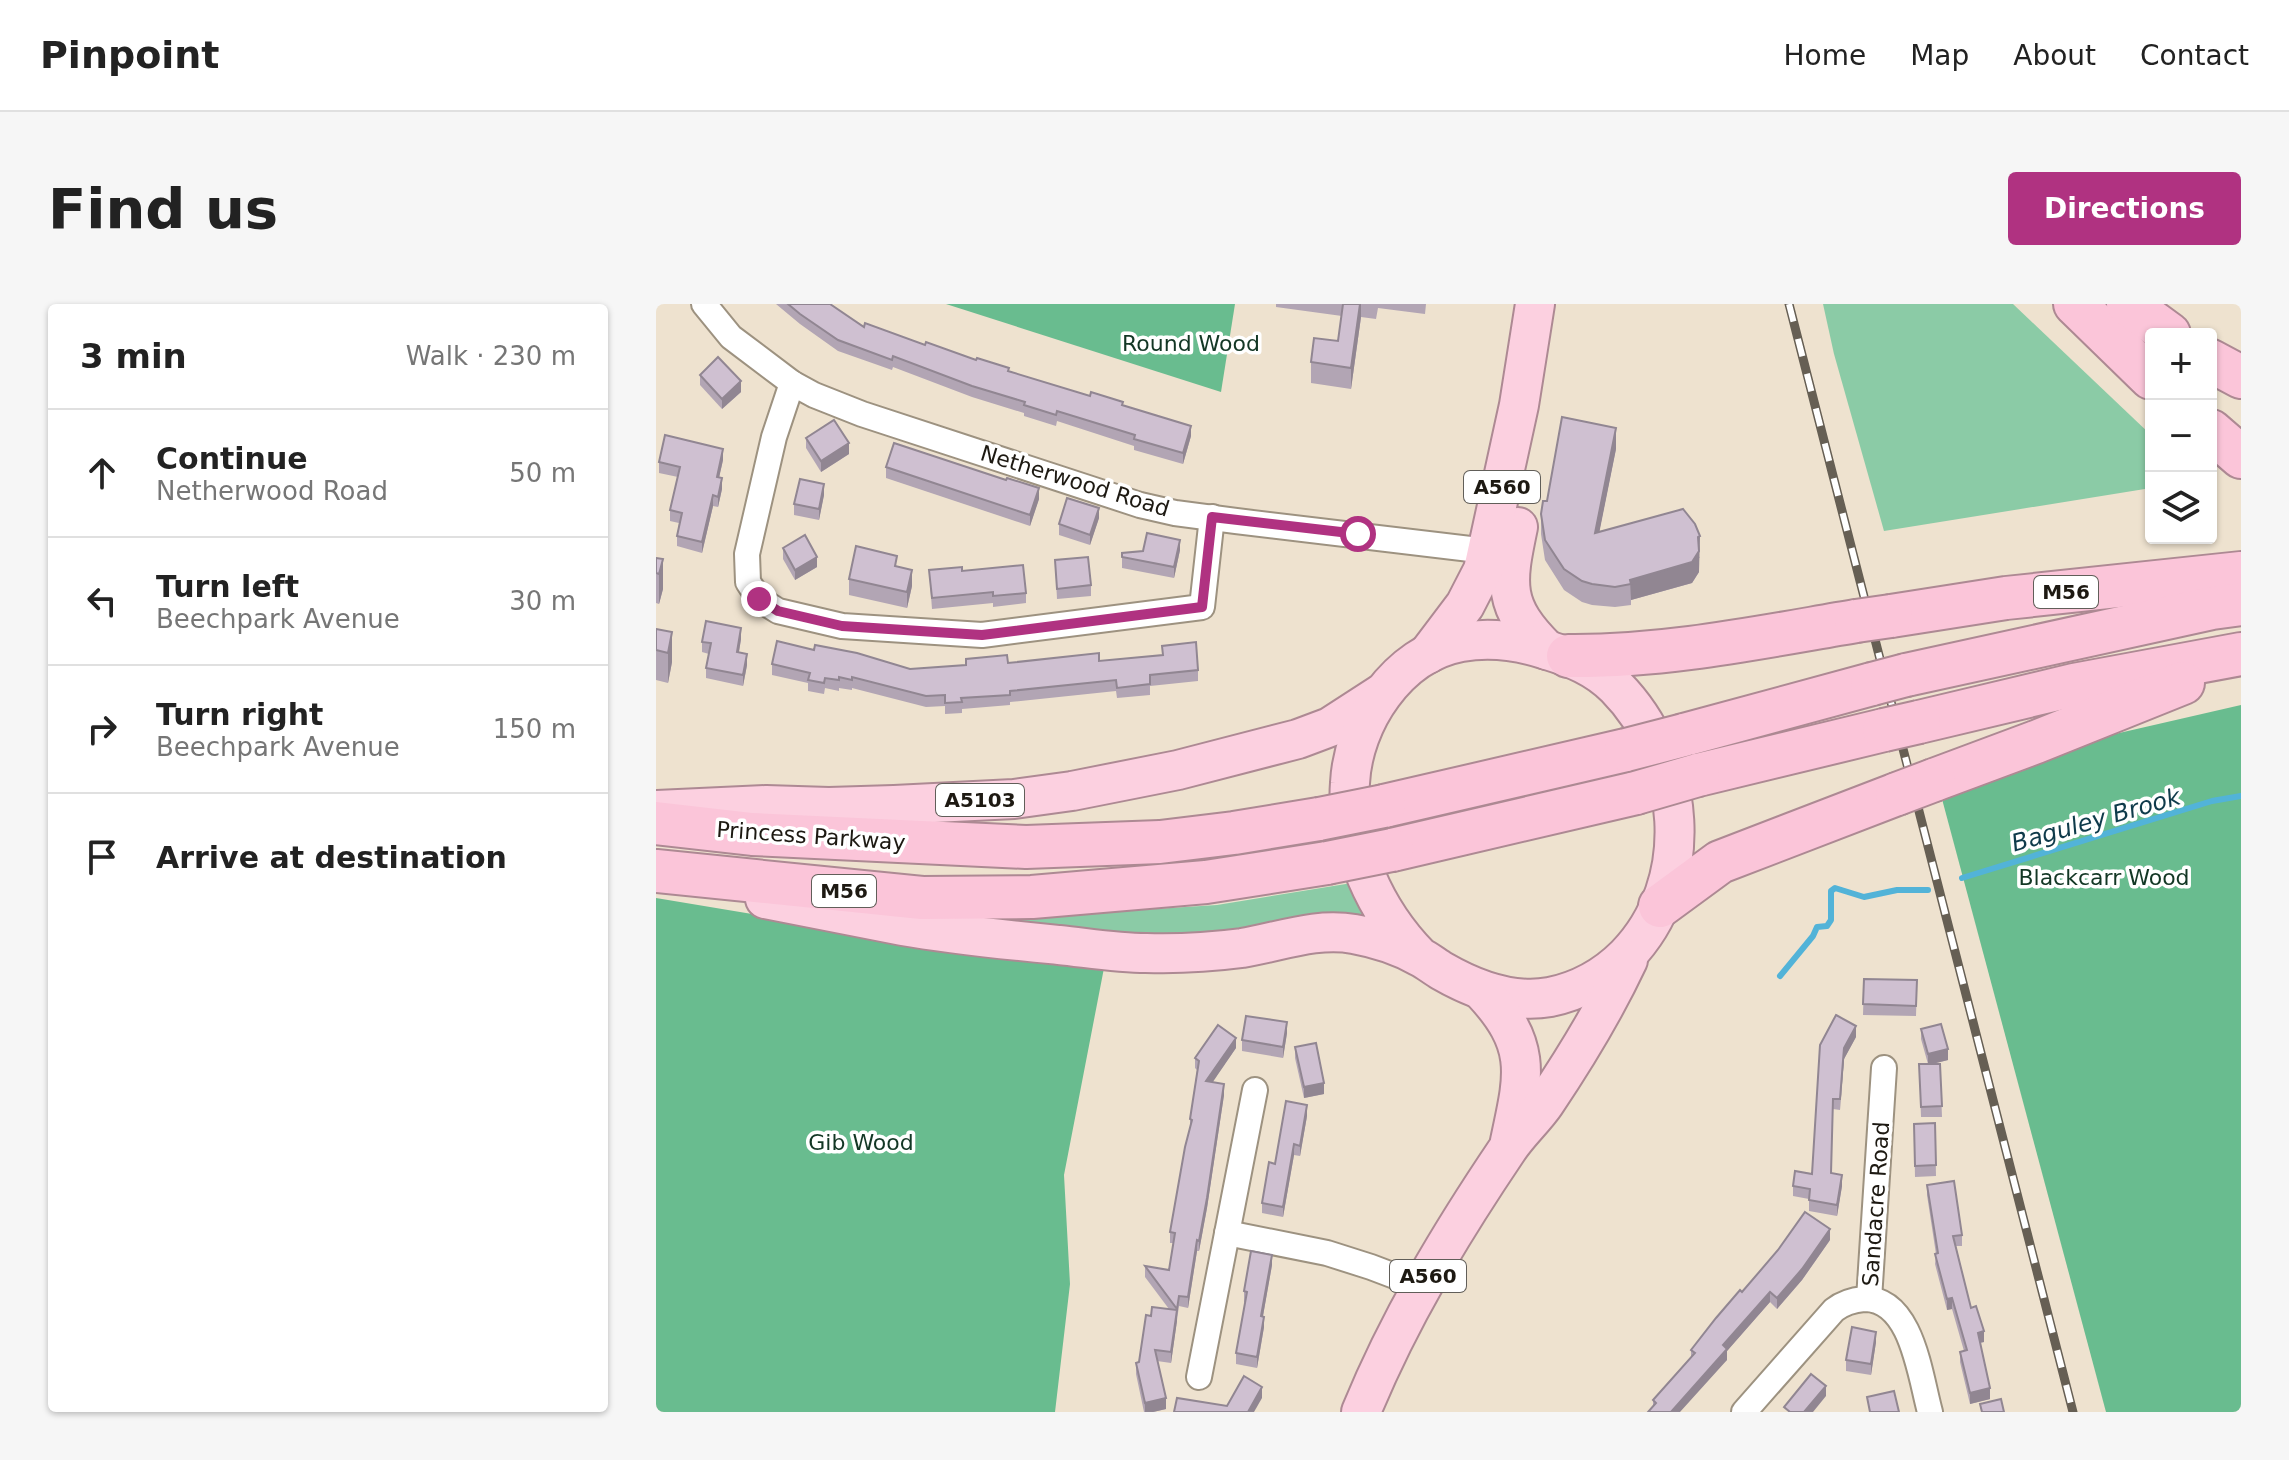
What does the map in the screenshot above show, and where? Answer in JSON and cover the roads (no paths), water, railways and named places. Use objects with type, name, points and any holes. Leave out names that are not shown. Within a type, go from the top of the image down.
[{"type":"highway","name":"A560","points":[[1428,654],[1458,615],[1483,570],[1519,405],[1535,304]]},
{"type":"highway","name":"A560","points":[[1361,1412],[1381,1364],[1421,1286],[1508,1148],[1544,1105],[1611,997],[1635,947],[1654,919],[1671,869],[1675,829],[1672,794],[1662,759],[1642,719],[1602,674],[1537,641],[1518,614],[1510,594],[1508,574],[1555,341],[1559,304]]},
{"type":"highway","points":[[2075,304],[2145,372]]},
{"type":"highway","points":[[2128,304],[2161,328]]},
{"type":"highway","points":[[2217,364],[2241,377]]},
{"type":"highway","points":[[2217,436],[2241,457]]},
{"type":"highway","name":"M56","points":[[1558,653],[1620,655],[1719,645],[2006,598],[2241,573]]},
{"type":"highway","name":"Princess Parkway","points":[[656,823],[752,834],[1026,847],[1160,842],[1257,830],[1384,806],[1626,750],[1889,680],[2241,604]]},
{"type":"highway","name":"A560","points":[[1558,653],[1528,643],[1478,641],[1447,646],[1411,665],[1384,693],[1366,720],[1359,740],[1350,783],[1350,816],[1360,858],[1371,887],[1393,926],[1420,957],[1483,992],[1515,998],[1537,998],[1567,992],[1606,973],[1635,947]]},
{"type":"highway","name":"M56","points":[[656,871],[922,898],[1032,897],[1206,882],[1392,850],[2074,685],[2241,654]]},
{"type":"highway","points":[[1660,906],[1720,862],[2198,677],[2241,665]]},
{"type":"highway","name":"A5103","points":[[656,811],[766,805],[894,805],[1014,799],[1072,791],[1178,770],[1298,739],[1330,727],[1384,693]]},
{"type":"highway","points":[[656,878],[969,936],[1143,953],[1218,951],[1314,933],[1336,932],[1374,938],[1420,957]]},
{"type":"highway","name":"A560","points":[[1483,992],[1507,1022],[1522,1062],[1520,1093],[1508,1148]]},
{"type":"street","name":"Netherwood Road","points":[[704,304],[731,337],[792,383],[814,395],[862,414],[1140,505],[1175,513],[1487,551]]},
{"type":"street","points":[[792,383],[774,437],[747,554],[748,582],[759,599],[778,611],[842,626],[982,635],[1202,607],[1212,517]]},
{"type":"street","name":"Sandacre Road","points":[[1884,1068],[1869,1299],[1892,1309],[1904,1324],[1930,1412]]},
{"type":"street","points":[[1199,1377],[1255,1090]]},
{"type":"street","points":[[1227,1233],[1327,1253],[1421,1286]]},
{"type":"street","points":[[1744,1412],[1834,1310],[1850,1301],[1869,1299]]},
{"type":"waterway","name":"Baguley Brook","points":[[1962,878],[2212,801],[2241,796]]},
{"type":"waterway","name":"Baguley Brook","points":[[1780,976],[1817,927],[1827,926],[1831,920],[1831,891],[1835,888],[1864,897],[1897,890],[1928,890]]},
{"type":"railway","points":[[1789,304],[2073,1412]]},
{"type":"park label","name":"Round Wood","points":[[1191,343]]},
{"type":"park label","name":"Blackcarr Wood","points":[[2104,877]]},
{"type":"park label","name":"Gib Wood","points":[[861,1142]]}]
